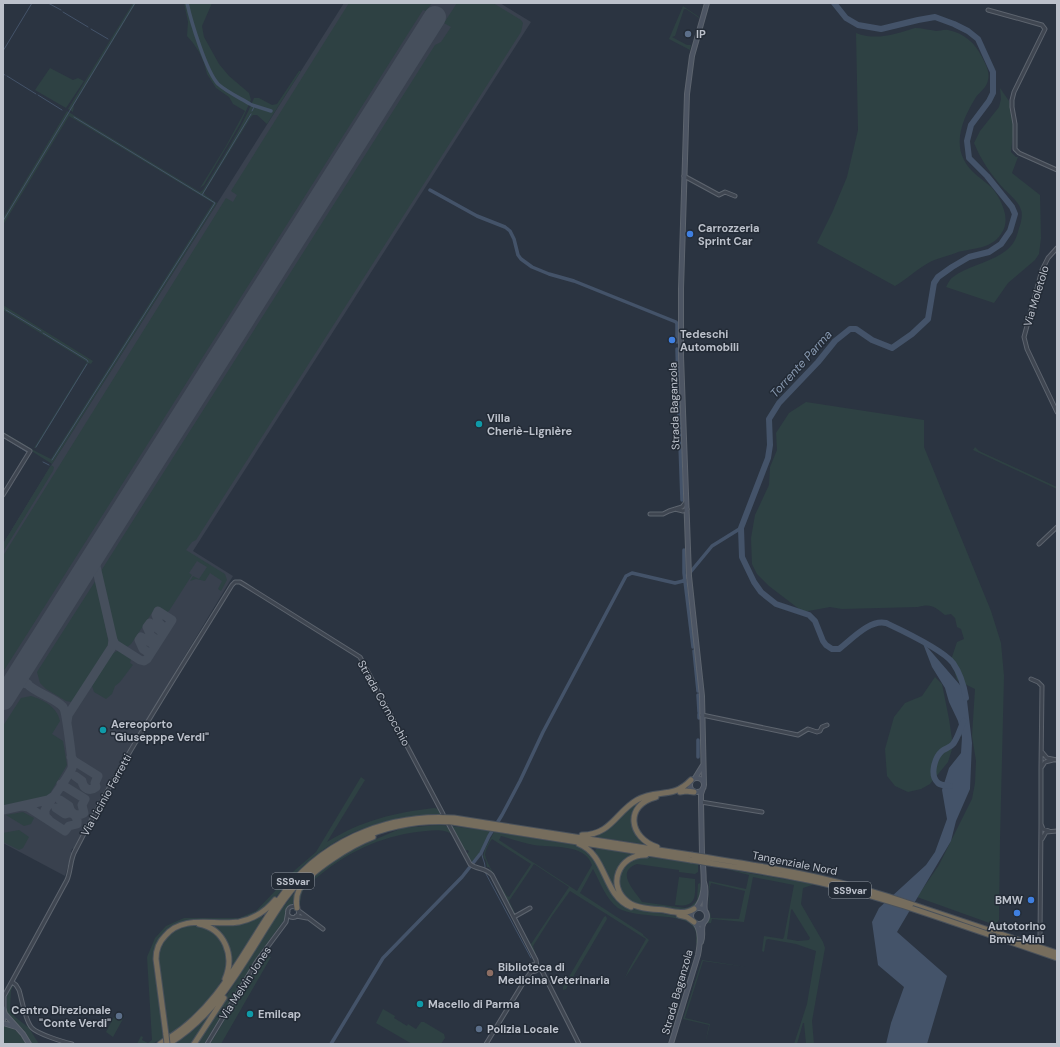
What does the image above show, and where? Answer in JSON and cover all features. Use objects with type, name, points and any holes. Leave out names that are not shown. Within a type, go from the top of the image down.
[{"type":"highway","points":[[538,831],[580,835],[595,834],[608,827],[637,800],[649,796],[676,792],[692,780]]},
{"type":"highway","points":[[690,857],[678,851],[656,847],[645,842],[636,831],[634,818],[639,806],[648,800],[685,791],[694,792]]},
{"type":"highway","name":"SS9var","points":[[166,1041],[185,1027],[206,1007],[224,984],[281,896],[308,867],[328,851],[365,831],[385,824],[405,820],[426,817],[454,818],[514,829],[557,839],[681,858],[690,857]]},
{"type":"highway","name":"SS9var","points":[[166,1041],[193,1027],[214,1006],[227,989],[286,897],[311,870],[330,855],[352,842],[379,831],[400,826],[432,822],[476,823]]},
{"type":"highway","points":[[298,909],[296,899],[299,890],[322,867],[356,845],[400,826]]},
{"type":"highway","name":"SS9var","points":[[514,829],[538,831],[690,857]]},
{"type":"highway","points":[[557,839],[580,845],[591,852],[614,894],[624,904],[636,908],[682,916],[694,922]]},
{"type":"highway","points":[[681,858],[671,859],[644,855],[631,858],[625,862],[618,872],[618,888],[624,899],[635,906],[682,913],[689,912],[694,909]]},
{"type":"highway","name":"Tangenziale Nord","points":[[690,857],[774,868],[836,882],[882,894],[1005,938]]},
{"type":"highway","points":[[166,1041],[156,965],[157,951],[162,940],[170,931],[179,926],[190,923],[234,922],[253,917],[267,908],[292,879],[308,867]]},
{"type":"highway","points":[[190,923],[205,926],[215,931],[224,942],[229,953],[227,974],[206,1007]]},
{"type":"highway","points":[[1005,938],[1057,953]]},
{"type":"highway","points":[[1005,938],[1057,958]]},
{"type":"highway","points":[[194,1044],[242,969],[246,959]]},
{"type":"main road","name":"Strada Baganzola","points":[[702,854],[701,794],[704,787],[702,691],[689,575],[681,339],[686,112],[689,74],[707,3]]},
{"type":"main road","points":[[701,802],[690,786],[692,780],[703,765]]},
{"type":"main road","points":[[692,780],[700,778],[703,780],[704,787],[700,792],[694,792]]},
{"type":"main road","name":"Strada Baganzola","points":[[671,1044],[695,966],[703,935],[702,925],[707,916],[704,906],[706,890],[703,865]]},
{"type":"main road","name":"Strada Baganzola","points":[[700,944],[699,929],[691,915],[702,898],[704,881]]},
{"type":"main road","points":[[694,909],[700,908],[706,911]]},
{"type":"main road","points":[[694,922],[700,923],[705,921]]},
{"type":"main road","points":[[4,1011],[3,1022],[16,1027]]},
{"type":"main road","points":[[4,1011],[23,1034],[29,1044]]},
{"type":"street","points":[[988,10],[1042,25],[1045,29],[1014,92],[1012,100],[1016,124],[1015,149],[1019,153],[1057,170]]},
{"type":"street","points":[[684,176],[719,194],[726,192],[735,196]]},
{"type":"street","name":"Via Moletolo","points":[[1057,248],[1048,258],[1042,270],[1024,335],[1027,349],[1057,412]]},
{"type":"street","points":[[3,434],[30,451],[3,495]]},
{"type":"street","points":[[679,509],[687,500]]},
{"type":"street","points":[[650,514],[663,514],[674,509],[687,509]]},
{"type":"street","points":[[679,509],[687,517]]},
{"type":"street","points":[[1039,544],[1057,527]]},
{"type":"street","name":"Strada Cornocchio","points":[[235,582],[244,584],[360,657],[443,814]]},
{"type":"street","name":"Via Licinio Ferretti","points":[[4,997],[67,880],[75,851],[114,779],[235,582]]},
{"type":"street","points":[[1031,679],[1038,682],[1042,686],[1040,937]]},
{"type":"street","points":[[702,715],[798,735],[808,729],[816,732],[820,731],[822,726],[827,725]]},
{"type":"street","points":[[1042,749],[1046,757],[1055,760]]},
{"type":"street","points":[[1041,768],[1045,762],[1055,760]]},
{"type":"street","points":[[701,802],[762,812]]},
{"type":"street","points":[[1041,823],[1043,829],[1057,831]]},
{"type":"street","points":[[450,825],[470,864],[473,867],[488,871],[492,875],[536,961],[537,966],[541,970],[579,1044]]},
{"type":"street","points":[[1041,843],[1044,834],[1049,831]]},
{"type":"street","points":[[309,918],[295,917],[290,915],[288,911],[292,907],[298,909],[323,929]]},
{"type":"street","points":[[514,917],[530,908]]},
{"type":"street","points":[[295,917],[298,914],[298,909]]},
{"type":"street","name":"Via Melvin Jones","points":[[207,1044],[257,961],[285,923],[288,911]]},
{"type":"street","name":"Via Melvin Jones","points":[[285,923],[295,917]]},
{"type":"street","points":[[525,980],[534,958]]},
{"type":"street","points":[[531,966],[537,966]]},
{"type":"street","points":[[531,966],[532,970],[539,971],[543,974]]},
{"type":"street","points":[[486,1044],[525,980],[531,972],[535,971],[537,966]]},
{"type":"street","points":[[12,982],[19,990],[28,1022],[32,1028],[57,1040],[72,1044]]},
{"type":"street","points":[[4,997],[4,1011]]},
{"type":"shaded area","points":[[133,3],[136,3],[74,105],[73,112],[68,109]]},
{"type":"shaded area","points":[[184,3],[212,3],[202,26],[204,37],[219,64],[229,76],[249,93],[251,100],[240,124],[204,185],[200,188],[226,146],[245,111],[233,104],[229,97],[216,88],[207,74],[199,52],[187,36],[188,22]]},
{"type":"shaded area","points":[[344,3],[500,3],[531,22],[193,551],[233,576],[113,775],[74,848],[72,849],[65,876],[3,843],[3,544],[52,464]]},
{"type":"shaded area","points":[[349,3],[432,3],[426,11],[423,10],[3,672],[3,556],[226,198],[233,202],[237,195],[231,191]]},
{"type":"shaded area","points":[[457,3],[493,3],[521,20],[523,23],[521,32],[196,540],[192,542],[186,550],[225,574],[227,580],[221,591],[218,589],[222,581],[210,573],[205,581],[196,579],[190,581],[193,576],[199,579],[207,567],[197,561],[189,573],[192,575],[169,611],[166,613],[156,607],[131,644],[127,647],[120,644],[116,639],[101,571],[435,45],[441,42],[451,27],[444,23]]},
{"type":"shaded area","points":[[683,6],[699,18],[684,9],[675,36],[672,37],[687,45],[691,45],[690,50],[669,39]]},
{"type":"shaded area","points":[[915,28],[936,31],[954,31],[964,36],[979,52],[985,63],[988,74],[987,83],[976,97],[964,119],[960,136],[960,144],[964,160],[973,172],[994,190],[1002,203],[1005,214],[1005,226],[997,239],[992,243],[982,247],[958,252],[930,262],[895,286],[817,243],[832,213],[847,177],[858,130],[856,33],[878,37]]},
{"type":"shaded area","points":[[50,68],[73,80],[78,78],[84,81],[66,108],[35,90]]},
{"type":"shaded area","points":[[299,71],[301,71],[267,124],[257,115],[253,115],[251,117],[204,193],[217,203],[52,464],[3,433],[51,459],[213,203],[69,116],[3,225],[3,218],[67,111],[200,192],[203,190],[230,145],[254,98],[259,98],[272,105],[277,104]]},
{"type":"shaded area","points":[[1000,88],[1009,101],[1014,127],[1011,152],[1018,157],[1012,173],[1040,195],[1041,238],[1039,254],[1035,260],[1008,283],[994,303],[946,287],[951,279],[960,272],[1003,253],[1010,247],[1016,238],[1022,219],[1021,210],[1018,204],[991,173],[974,143],[980,131],[999,107],[1001,99]]},
{"type":"shaded area","points":[[3,305],[93,361],[91,364],[88,363],[36,448],[34,448],[87,362],[3,310]]},
{"type":"shaded area","points":[[806,402],[924,420],[924,447],[991,611],[1001,643],[1004,676],[999,920],[995,925],[917,897],[939,865],[972,799],[975,783],[976,761],[972,736],[975,689],[957,680],[951,660],[957,642],[964,639],[961,629],[957,627],[955,618],[951,614],[945,615],[935,608],[926,605],[918,607],[842,609],[830,607],[803,612],[769,586],[757,574],[752,564],[751,538],[755,515],[769,485],[770,467],[777,450],[776,433],[789,413]]},
{"type":"shaded area","points":[[975,447],[979,451],[1057,487],[1057,489],[973,450]]},
{"type":"shaded area","points":[[51,465],[54,467],[53,471],[3,552],[3,544]]},
{"type":"shaded area","points":[[96,580],[109,644],[75,698],[71,702],[66,701],[46,689],[40,683],[37,672]]},
{"type":"shaded area","points":[[922,641],[966,692],[972,743],[970,789],[956,821],[951,841],[897,932],[947,976],[927,1044],[886,1044],[891,1023],[904,987],[878,965],[872,922],[879,908],[926,865],[935,852],[947,819],[942,790],[949,768],[961,753],[962,737],[958,721],[949,702],[945,688],[932,667]]},
{"type":"shaded area","points":[[117,651],[131,659],[130,663],[133,665],[115,686],[112,694],[106,699],[94,692],[92,686],[112,654]]},
{"type":"shaded area","points":[[935,677],[942,684],[953,746],[948,762],[930,784],[921,789],[908,792],[895,786],[887,776],[885,749],[894,717],[905,703],[922,696]]},
{"type":"shaded area","points":[[31,696],[49,705],[56,712],[60,721],[52,734],[63,741],[67,765],[49,795],[43,798],[3,806],[3,726],[21,698]]},
{"type":"shaded area","points":[[361,777],[365,780],[327,842],[353,828],[392,815],[434,808],[439,809],[442,814],[400,818],[362,829],[344,837],[311,859],[290,879],[273,901],[263,910],[247,918],[228,922],[187,922],[177,924],[169,928],[157,943],[153,957],[163,1038],[152,1044],[137,1044],[141,1036],[143,1037],[142,1040],[148,1043],[152,1040],[147,957],[155,938],[166,926],[184,918],[239,918],[256,911],[295,870],[316,852]]},
{"type":"shaded area","points":[[642,801],[632,816],[632,825],[636,835],[644,844],[597,837],[634,804]]},
{"type":"shaded area","points":[[23,812],[34,818],[31,824],[24,826],[6,815]]},
{"type":"shaded area","points":[[439,825],[448,826],[453,835],[436,830],[411,833],[383,840],[356,851],[344,858],[306,887],[301,895],[300,907],[299,905],[300,893],[307,883],[327,865],[347,853],[402,828]]},
{"type":"shaded area","points":[[451,826],[490,831],[479,854],[471,863],[466,854],[469,852],[468,850],[464,851]]},
{"type":"shaded area","points":[[19,830],[29,837],[23,848],[19,850],[3,842],[3,833]]},
{"type":"shaded area","points":[[494,832],[574,845],[584,849],[597,864],[610,892],[616,899],[624,905],[632,908],[674,916],[691,922],[697,929],[697,943],[694,928],[689,923],[681,919],[636,914],[626,912],[618,908],[610,900],[593,869],[580,893],[643,934],[649,940],[625,978],[646,939],[570,891],[533,946],[536,957],[526,936],[531,944],[569,887],[534,864],[509,901],[514,913],[489,867],[487,867],[486,861],[483,857],[485,849]],"holes":[[[501,836],[534,845],[575,850],[588,858],[592,865],[577,891],[499,840]],[[492,839],[531,864],[509,897],[498,881],[485,854]]]},
{"type":"shaded area","points":[[598,848],[632,854],[622,863],[616,891],[595,854],[596,849]]},
{"type":"shaded area","points":[[648,857],[698,864],[698,872],[695,874],[679,872],[679,870],[637,864],[631,867],[627,872],[628,882],[642,902],[685,908],[691,906],[697,900],[698,884],[700,883],[698,902],[689,909],[682,910],[644,906],[628,901],[622,893],[620,887],[620,875],[622,870],[627,863],[634,859]]},
{"type":"shaded area","points":[[726,869],[812,884],[803,888],[801,904],[825,948],[812,1021],[814,1044],[806,1044],[803,1023],[797,1044],[794,1044],[807,1004],[816,951],[796,944],[768,939],[766,940],[764,952],[762,951],[764,936],[783,939],[784,937],[794,885],[753,877],[744,922],[712,919],[711,923],[708,923],[710,910],[711,918],[739,919],[745,891],[711,883],[709,893],[709,881],[746,889],[749,875]],"holes":[[[792,909],[810,938],[809,940],[798,941],[787,939]]]},
{"type":"shaded area","points":[[679,877],[695,879],[694,899],[688,904],[675,905]]},
{"type":"shaded area","points":[[298,888],[294,903],[287,907],[285,919],[257,957],[204,1044],[196,1044],[278,914]]},
{"type":"shaded area","points":[[262,915],[263,918],[233,965],[230,953],[208,924],[231,924]]},
{"type":"shaded area","points":[[606,916],[607,919],[566,989],[563,990],[563,987]]},
{"type":"shaded area","points":[[190,925],[196,925],[209,930],[219,938],[227,953],[227,963],[218,986],[205,1005],[169,1035],[158,960],[162,945],[166,938],[178,929]]},
{"type":"shaded area","points":[[266,956],[271,957],[221,1044],[210,1044],[260,962]]},
{"type":"shaded area","points":[[702,960],[747,967],[703,961],[685,1018],[710,1024],[705,1044],[709,1025],[683,1019]]},
{"type":"shaded area","points":[[12,985],[10,1008],[14,1016],[29,1028],[39,1044],[32,1044],[24,1030],[12,1020],[7,1013],[7,996]]},
{"type":"shaded area","points":[[383,1009],[395,1016],[394,1018],[407,1026],[408,1024],[416,1029],[421,1022],[424,1022],[444,1034],[445,1038],[441,1044],[412,1044],[376,1023]]},
{"type":"shaded area","points":[[214,1010],[192,1044],[175,1044],[197,1027]]},
{"type":"shaded area","points":[[116,1013],[124,1017],[113,1037],[106,1032]]},
{"type":"shaded area","points":[[3,1025],[11,1027],[22,1037],[26,1044],[3,1044]]},
{"type":"waterway","points":[[3,51],[32,3]]},
{"type":"waterway","points":[[48,3],[61,10]]},
{"type":"waterway","points":[[3,221],[135,3]]},
{"type":"waterway","points":[[187,3],[200,45],[213,78],[218,84],[229,92],[250,104]]},
{"type":"waterway","name":"Torrente Parma","points":[[834,3],[846,18],[858,25],[881,29],[935,17],[968,31],[978,39],[993,72],[993,93],[989,101],[971,125],[967,141],[969,158],[987,176],[1012,207],[1015,214],[1010,231],[1001,244],[989,252],[969,257],[938,277],[934,283],[928,319],[912,334],[892,348],[872,340],[856,329],[850,329],[835,341],[818,362],[779,403],[769,419],[770,445],[768,458],[741,528],[742,557],[754,582],[761,592],[776,604],[809,615],[815,621],[823,641],[832,649],[839,649],[855,635],[874,624],[886,623],[922,641],[948,658],[953,663],[960,675],[966,698]]},
{"type":"waterway","points":[[63,12],[88,27]]},
{"type":"waterway","points":[[91,29],[108,39]]},
{"type":"waterway","points":[[7,76],[36,94]]},
{"type":"waterway","points":[[38,95],[62,110]]},
{"type":"waterway","points":[[252,105],[271,111]]},
{"type":"waterway","points":[[252,111],[254,107],[253,105]]},
{"type":"waterway","points":[[74,117],[202,195],[251,114]]},
{"type":"waterway","points":[[430,190],[477,216],[505,227],[510,231],[514,239],[518,255],[532,267],[549,274],[574,281],[676,322],[677,342]]},
{"type":"waterway","points":[[52,460],[215,203],[202,195]]},
{"type":"waterway","points":[[6,310],[41,331]]},
{"type":"waterway","points":[[43,333],[88,362]]},
{"type":"waterway","points":[[677,349],[678,387]]},
{"type":"waterway","points":[[36,447],[87,364]]},
{"type":"waterway","points":[[678,390],[682,500]]},
{"type":"waterway","points":[[3,437],[27,452]]},
{"type":"waterway","points":[[43,462],[49,465]]},
{"type":"waterway","points":[[331,1044],[383,958],[462,877],[481,853],[626,576],[632,573],[675,583],[683,581],[712,546],[741,528]]},
{"type":"waterway","points":[[684,550],[684,573],[693,647]]},
{"type":"waterway","points":[[694,651],[698,691]]},
{"type":"waterway","points":[[698,695],[699,712]]},
{"type":"waterway","name":"Torrente Parma","points":[[950,786],[942,785],[935,780],[933,771],[934,766],[939,754],[955,742],[964,721]]},
{"type":"waterway","points":[[698,740],[698,757]]},
{"type":"waterway","points":[[482,851],[485,867]]},
{"type":"waterway","points":[[485,872],[531,958]]},
{"type":"taxiway","points":[[98,550],[95,556],[95,562],[115,644],[144,661],[147,659],[172,620],[158,611],[156,615],[162,626]]},
{"type":"taxiway","points":[[154,638],[151,636],[147,627],[150,623],[162,632]]},
{"type":"taxiway","points":[[146,651],[143,649],[139,640],[141,637],[155,645]]},
{"type":"taxiway","points":[[67,722],[68,715],[112,647],[113,640]]},
{"type":"taxiway","points":[[24,666],[22,674],[24,680],[29,686],[58,702],[63,707],[67,726],[72,768],[67,778],[45,810],[45,816],[49,820]]},
{"type":"taxiway","points":[[10,688],[18,682],[28,684]]},
{"type":"taxiway","points":[[71,757],[74,761],[98,776],[95,783],[96,787],[94,789],[85,788],[82,781],[75,776]]},
{"type":"taxiway","points":[[60,800],[69,806],[72,813],[76,815],[84,813],[82,805],[85,799],[61,784]]},
{"type":"taxiway","points":[[3,810],[48,800],[54,796]]},
{"type":"taxiway","points":[[22,806],[28,807],[65,831],[69,826],[77,824],[77,819],[73,814],[65,814],[56,808]]},
{"type":"runway","points":[[3,699],[435,17]]},
{"type":"place","name":"IP","points":[[688,34]]},
{"type":"place","name":"Carrozzeria Sprint Car","points":[[690,234]]},
{"type":"place","name":"Tedeschi Automobili","points":[[672,340]]},
{"type":"place","name":"Villa Cheriè-Lignière","points":[[479,424]]},
{"type":"place","name":"Aereoporto \"Giusepppe Verdi\"","points":[[103,730]]},
{"type":"place","name":"BMW","points":[[1031,900]]},
{"type":"place","name":"Autotorino Bmw-Mini","points":[[1017,913]]},
{"type":"place","name":"Biblioteca di Medicina Veterinaria","points":[[490,973]]},
{"type":"place","name":"Macello di Parma","points":[[420,1004]]},
{"type":"place","name":"Emilcap","points":[[250,1014]]},
{"type":"place","name":"Centro Direzionale \"Conte Verdi\"","points":[[119,1016]]},
{"type":"place","name":"Polizia Locale","points":[[479,1029]]}]
